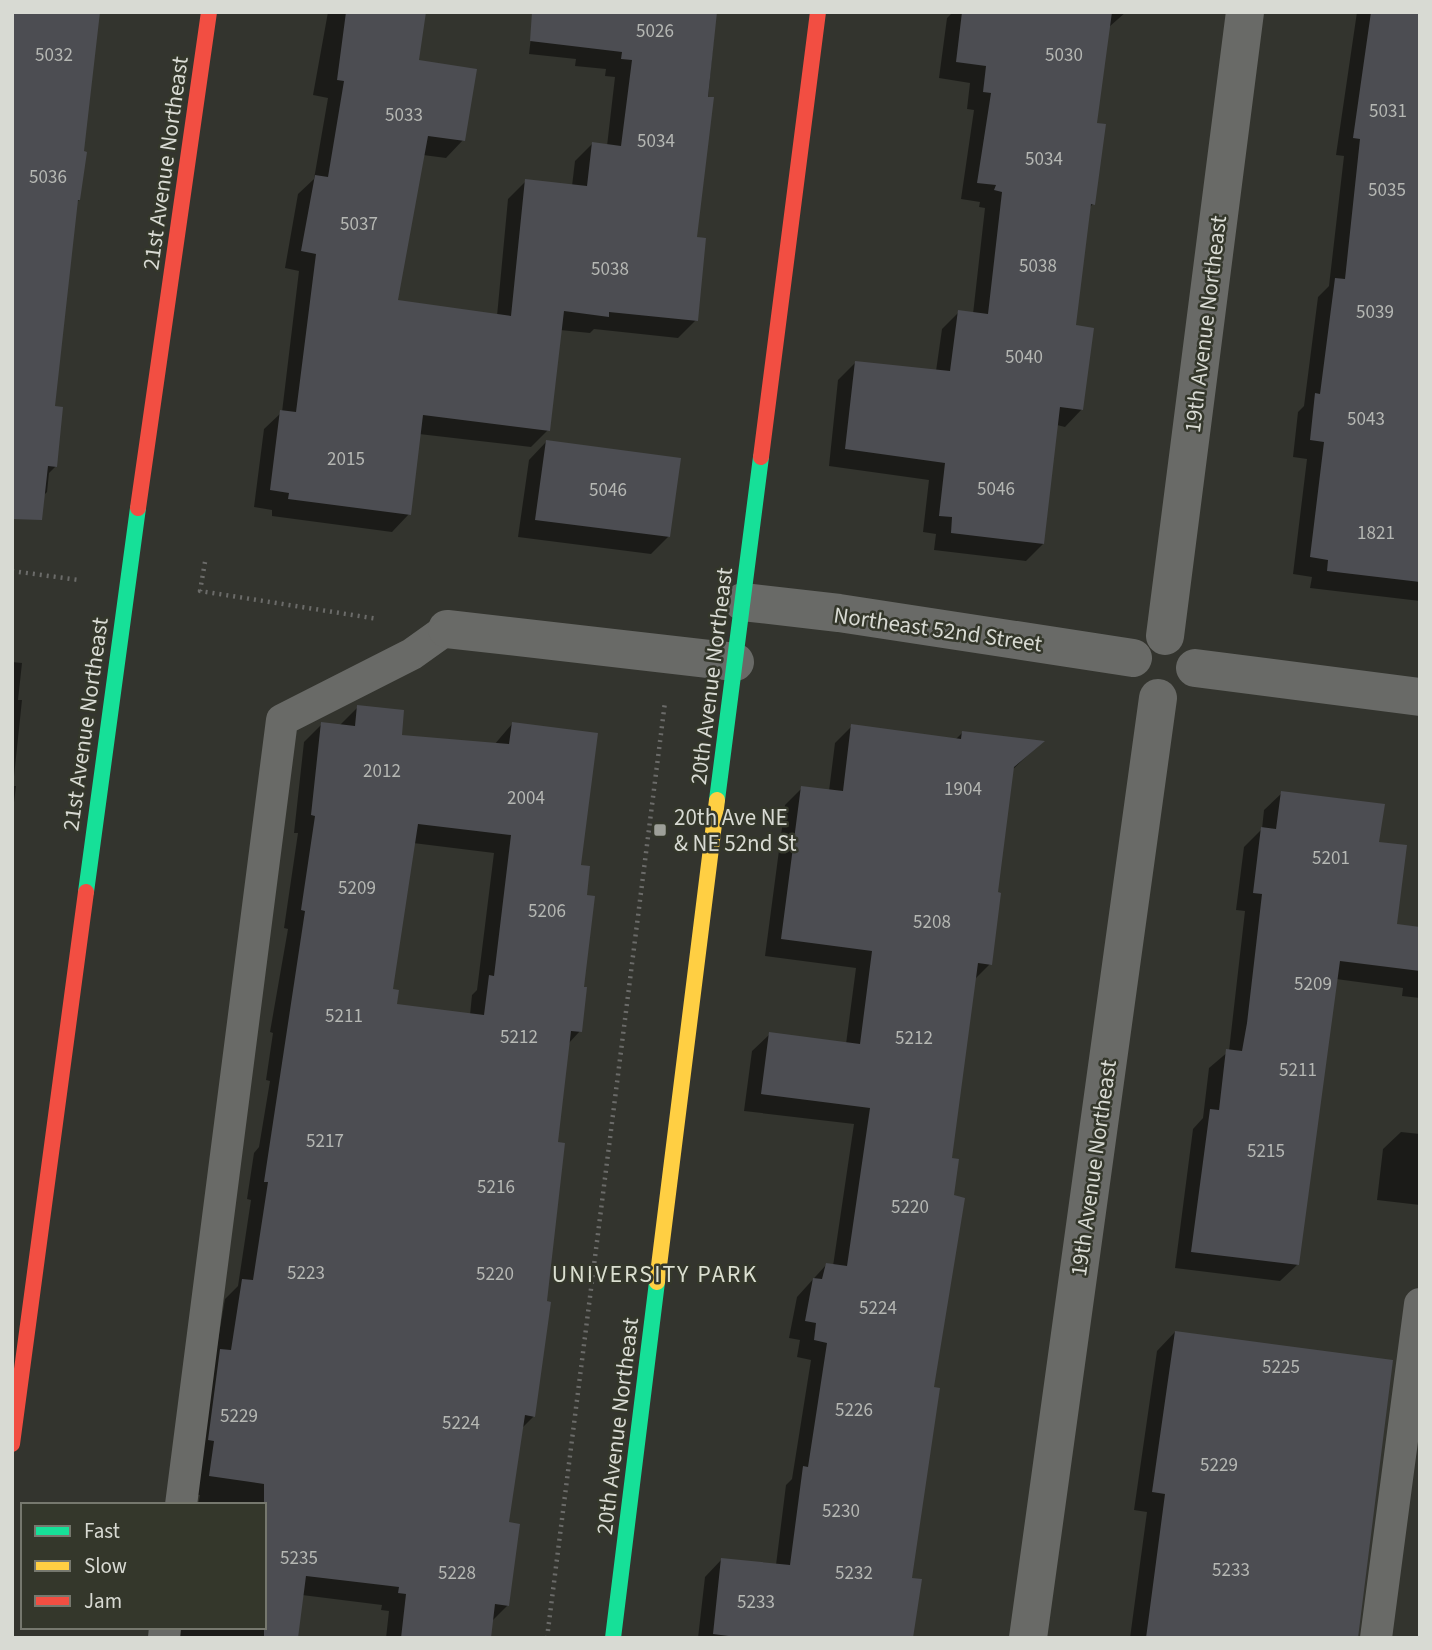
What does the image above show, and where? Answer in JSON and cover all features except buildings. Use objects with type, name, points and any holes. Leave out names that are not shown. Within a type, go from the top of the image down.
[{"type":"street","name":"21st Avenue Northeast","points":[[12,1444],[127,585],[209,12]]},
{"type":"street","name":"20th Avenue Northeast","points":[[613,1638],[818,12]]},
{"type":"street","name":"19th Avenue Northeast","points":[[1165,636],[1245,12]]},
{"type":"street","name":"Northeast 52nd Street","points":[[743,602],[839,613],[1133,658]]},
{"type":"street","points":[[447,629],[735,662]]},
{"type":"street","points":[[1165,636],[1185,645],[1192,653],[1195,668],[1190,684],[1182,693],[1174,697],[1158,698],[1138,687],[1132,668],[1133,658],[1144,642],[1165,636]]},
{"type":"street","points":[[1195,668],[1420,697]]},
{"type":"street","name":"19th Avenue Northeast","points":[[1028,1638],[1158,698]]},
{"type":"lane","points":[[181,1503],[282,720],[412,654],[447,629]]},
{"type":"lane","points":[[1376,1638],[1420,1304]]},
{"type":"path","points":[[205,562],[200,591],[382,620]]},
{"type":"path","points":[[12,571],[72,579]]},
{"type":"path","points":[[547,1638],[666,702]]},
{"type":"traffic: fast","points":[[717,800],[761,457]]},
{"type":"traffic: fast","points":[[86,892],[138,508]]},
{"type":"traffic: fast","points":[[613,1638],[657,1282]]},
{"type":"traffic: slow","points":[[657,1282],[717,800]]},
{"type":"traffic: jam","points":[[138,508],[209,12]]},
{"type":"traffic: jam","points":[[761,457],[818,12]]},
{"type":"traffic: jam","points":[[12,1444],[86,892]]},
{"type":"place","name":"20th Ave NE & NE 52nd St","points":[[660,830]]},
{"type":"district","name":"UNIVERSITY PARK","points":[[655,1274]]}]
